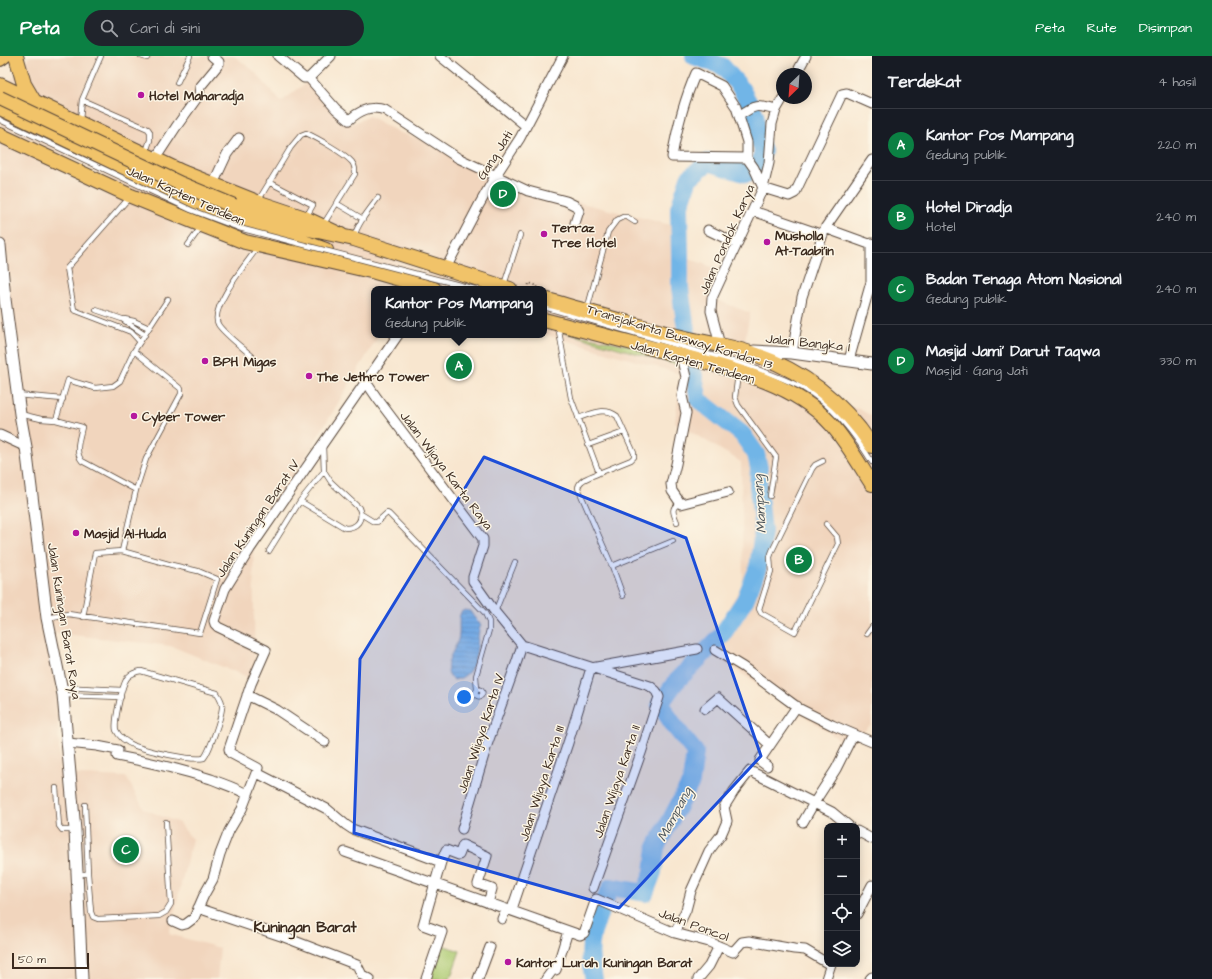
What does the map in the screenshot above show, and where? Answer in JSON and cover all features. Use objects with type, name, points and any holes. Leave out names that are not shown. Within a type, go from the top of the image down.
[{"type":"main road","points":[[0,59],[4,56]]},
{"type":"main road","points":[[0,107],[3,101],[8,98],[29,98],[16,56]]},
{"type":"main road","name":"Jalan Kapten Tendean","points":[[0,85],[182,172],[257,202],[305,218],[348,237],[500,286]]},
{"type":"main road","name":"Jalan Kapten Tendean","points":[[0,98],[181,184],[232,211],[348,237]]},
{"type":"main road","name":"Jalan Kapten Tendean","points":[[0,107],[177,193],[232,211],[334,252],[375,272]]},
{"type":"main road","name":"Jalan Kapten Tendean","points":[[1,134],[131,196],[202,226],[245,242],[375,272],[420,286]]},
{"type":"main road","name":"Jalan Kapten Tendean","points":[[547,301],[673,335],[716,344],[770,361],[807,379],[826,393],[847,413],[872,445]]},
{"type":"main road","name":"Jalan Kapten Tendean","points":[[547,321],[711,363],[769,383],[812,407],[831,424],[872,484]]},
{"type":"street","points":[[150,157],[176,127],[199,95],[200,87],[219,64],[219,62],[212,56]]},
{"type":"street","points":[[278,56],[304,78],[309,78],[336,109],[349,120],[357,112],[376,107],[385,110],[458,158],[528,191],[566,201],[576,206],[579,211],[575,223]]},
{"type":"street","points":[[309,78],[331,56]]},
{"type":"street","points":[[440,56],[526,126]]},
{"type":"street","name":"Gang Jati","points":[[446,268],[496,175],[520,138],[563,56]]},
{"type":"street","points":[[799,68],[804,57]]},
{"type":"street","points":[[747,158],[672,157],[676,132],[696,73],[722,86],[736,107],[747,142],[747,158],[764,188],[789,196],[795,193],[842,94],[847,93],[872,104]]},
{"type":"street","name":"Jalan Pondok Karya","points":[[716,344],[711,312],[712,298],[764,188],[769,163],[772,124],[780,104]]},
{"type":"street","points":[[738,116],[747,109],[758,105],[776,110]]},
{"type":"street","points":[[213,184],[227,154],[239,138]]},
{"type":"street","points":[[792,353],[802,297],[824,232],[872,160]]},
{"type":"street","points":[[753,211],[872,245],[871,282],[849,360]]},
{"type":"street","points":[[708,230],[737,244]]},
{"type":"street","name":"Jalan Kuningan Barat Raya","points":[[0,244],[2,300],[26,447],[47,618],[62,691],[68,743],[75,830],[82,979]]},
{"type":"street","points":[[366,382],[396,338]]},
{"type":"street","name":"Jalan Bangka I","points":[[741,351],[792,353],[872,364]]},
{"type":"street","points":[[685,357],[686,377],[682,396],[686,413],[671,484],[672,491],[681,504],[728,492]]},
{"type":"street","name":"Jalan Kuningan Barat IV","points":[[257,773],[258,768],[256,766],[229,751],[247,695],[266,650],[218,627],[214,621],[225,589],[246,556],[366,382]]},
{"type":"street","name":"Jalan Wijaya Karta Raya","points":[[366,382],[376,398],[483,539],[483,546],[473,579],[495,612],[522,645]]},
{"type":"street","points":[[0,435],[26,447]]},
{"type":"street","points":[[522,645],[591,668],[697,649]]},
{"type":"street","name":"Jalan Wijaya Karta IV","points":[[462,829],[487,745],[522,645]]},
{"type":"street","points":[[715,650],[743,667],[796,706],[808,713],[853,735],[871,738]]},
{"type":"street","name":"Jalan Wijaya Karta II","points":[[591,668],[650,686],[659,696],[641,753],[592,888]]},
{"type":"street","name":"Jalan Wijaya Karta III","points":[[502,919],[509,907],[568,743],[591,668]]},
{"type":"street","points":[[247,695],[277,710],[325,742]]},
{"type":"street","points":[[705,709],[718,698],[770,745]]},
{"type":"street","points":[[767,766],[760,761],[796,706]]},
{"type":"street","points":[[804,822],[814,803],[836,769],[853,735]]},
{"type":"street","points":[[68,743],[118,750],[117,756],[147,761],[194,773],[220,782],[248,795]]},
{"type":"street","points":[[675,933],[686,910],[691,891],[709,850],[721,835],[726,821],[724,807],[734,791],[750,771],[832,812],[845,823]]},
{"type":"street","points":[[173,921],[182,925],[194,918],[213,879],[220,854],[229,831],[242,809],[257,773],[327,808],[352,829],[442,862]]},
{"type":"street","points":[[860,832],[872,838]]},
{"type":"street","points":[[426,979],[442,932],[424,925],[446,850],[459,855],[463,845],[487,856],[478,884],[492,889],[488,903]]},
{"type":"street","points":[[345,852],[488,903],[509,907],[568,931],[556,970],[552,971],[546,979]]},
{"type":"street","points":[[860,908],[872,885]]},
{"type":"street","name":"Jalan Poncol","points":[[568,931],[580,935],[583,934],[601,901],[675,933],[709,942],[733,952],[742,942],[749,941],[794,949],[802,948],[824,961]]},
{"type":"street","points":[[198,908],[284,937],[358,966],[362,975],[370,979]]},
{"type":"street","points":[[698,979],[709,966],[719,946]]},
{"type":"street","points":[[478,979],[490,947]]},
{"type":"street","points":[[826,979],[830,967]]},
{"type":"lane","points":[[79,124],[82,100],[101,56]]},
{"type":"lane","points":[[141,56],[146,58],[148,56]]},
{"type":"lane","points":[[177,83],[190,56]]},
{"type":"lane","points":[[82,100],[148,129],[150,132],[150,157]]},
{"type":"lane","points":[[0,120],[191,210],[239,228],[463,286]]},
{"type":"lane","points":[[257,202],[291,147],[301,135],[306,132],[316,137],[351,161],[355,167],[355,174],[322,226]]},
{"type":"lane","points":[[270,182],[313,205],[305,218]]},
{"type":"lane","points":[[131,196],[67,268],[74,310],[131,332],[140,342]]},
{"type":"lane","points":[[348,237],[356,231],[378,198]]},
{"type":"lane","points":[[336,203],[363,219]]},
{"type":"lane","points":[[587,311],[608,232],[622,216],[635,222]]},
{"type":"lane","points":[[188,245],[202,226]]},
{"type":"lane","points":[[507,286],[520,235]]},
{"type":"lane","points":[[252,356],[219,325],[216,318],[224,295],[259,246]]},
{"type":"lane","points":[[56,420],[68,380],[95,388],[113,386],[120,381],[134,351],[168,299]]},
{"type":"lane","name":"Transjakarta Busway Koridor 13","points":[[547,308],[746,365],[773,374],[792,383],[818,399],[838,416],[856,438],[872,462]]},
{"type":"lane","points":[[96,310],[122,319],[134,321],[149,328]]},
{"type":"lane","points":[[122,319],[145,335]]},
{"type":"lane","points":[[558,324],[571,398],[599,473]]},
{"type":"lane","points":[[122,551],[136,490],[146,459],[181,394],[181,389],[134,351]]},
{"type":"lane","points":[[738,372],[735,397],[738,405],[776,457],[770,496]]},
{"type":"lane","points":[[17,395],[63,400]]},
{"type":"lane","points":[[578,418],[605,410],[612,412],[617,416],[634,453],[632,460],[578,483],[578,488],[612,566],[623,596]]},
{"type":"lane","points":[[20,414],[82,426],[77,451],[78,457],[82,461],[136,490]]},
{"type":"lane","points":[[588,445],[624,432]]},
{"type":"lane","points":[[300,501],[345,528],[352,528],[357,525],[361,514],[359,508],[331,482],[324,471],[323,443]]},
{"type":"lane","points":[[823,462],[812,469],[772,551],[770,558],[771,571],[759,609],[761,613],[795,632],[838,544],[837,537],[826,524]]},
{"type":"lane","points":[[269,551],[300,501],[324,471]]},
{"type":"lane","points":[[677,522],[673,511],[677,504],[681,504]]},
{"type":"lane","points":[[361,514],[374,522],[377,522],[389,514],[485,613],[489,622],[490,630],[476,676],[477,689]]},
{"type":"lane","points":[[612,566],[673,541]]},
{"type":"lane","points":[[47,618],[68,614],[83,617],[200,633],[217,579],[198,571],[122,551],[95,553],[83,617]]},
{"type":"lane","points":[[495,612],[515,562]]},
{"type":"lane","points":[[866,634],[872,627]]},
{"type":"lane","points":[[141,671],[217,694],[222,699],[222,707],[208,752],[204,758],[196,760],[134,746],[121,738],[116,730],[117,714],[121,697],[126,678],[133,672],[141,671]]},
{"type":"lane","points":[[62,691],[122,690]]},
{"type":"lane","points":[[62,691],[121,697]]},
{"type":"lane","points":[[56,788],[59,826],[62,830],[75,830]]},
{"type":"lane","points":[[85,805],[91,912],[94,917],[98,919],[159,916],[166,912],[171,904],[166,822]]},
{"type":"lane","points":[[77,874],[88,874]]},
{"type":"highlighted area","points":[[484,457],[686,538],[761,756],[619,908],[354,833],[360,659]]},
{"type":"shaded area","points":[[30,56],[234,56],[254,71],[281,102],[310,80],[351,124],[369,116],[400,133],[422,139],[528,190],[671,225],[682,256],[728,273],[717,300],[750,313],[744,345],[810,373],[843,406],[859,409],[872,416],[872,724],[848,745],[705,649],[743,583],[741,462],[675,422],[681,374],[547,335],[547,286],[371,286],[371,338],[377,338],[253,544],[255,680],[171,646],[55,633],[60,774],[126,777],[144,809],[179,823],[192,839],[169,934],[220,948],[217,979],[0,979],[0,95]]},
{"type":"green space","points":[[559,331],[681,356],[684,367]]},
{"type":"green space","points":[[439,944],[460,951],[450,979],[426,979]]},
{"type":"water","points":[[465,610],[470,611],[481,626],[479,630],[475,658],[470,670],[461,678],[454,680],[448,671],[448,665],[458,640],[460,615],[461,612]]},
{"type":"waterway","name":"Mampang","points":[[594,979],[590,954],[591,942],[596,921],[611,887],[645,893],[653,872],[656,847],[691,782],[695,752],[675,727],[660,704],[675,683],[722,635],[745,600],[758,568],[763,531],[758,486],[759,468],[756,454],[742,434],[699,400],[691,362],[680,288],[679,208],[689,178],[708,162],[747,174],[758,168],[763,151],[757,133],[755,114],[740,87],[722,66],[694,56]]},
{"type":"place","name":"Hotel Maharadja","points":[[141,95]]},
{"type":"place","name":"Masjid Jami' Darut Taqwa","points":[[503,194]]},
{"type":"place","name":"Terraz Tree Hotel","points":[[544,234]]},
{"type":"place","name":"Musholla At-Taabi'in","points":[[767,242]]},
{"type":"place","name":"BPH Migas","points":[[205,361]]},
{"type":"place","name":"Kantor Pos Mampang","points":[[459,366]]},
{"type":"place","name":"The Jethro Tower","points":[[309,376]]},
{"type":"place","name":"Cyber Tower","points":[[134,416]]},
{"type":"place","name":"Masjid Al-Huda","points":[[76,533]]},
{"type":"place","name":"Hotel Diradja","points":[[799,560]]},
{"type":"place","name":"Badan Tenaga Atom Nasional","points":[[126,850]]},
{"type":"place","name":"Kantor Lurah Kuningan Barat","points":[[508,962]]},
{"type":"district","name":"Kuningan Barat","points":[[305,927]]}]
